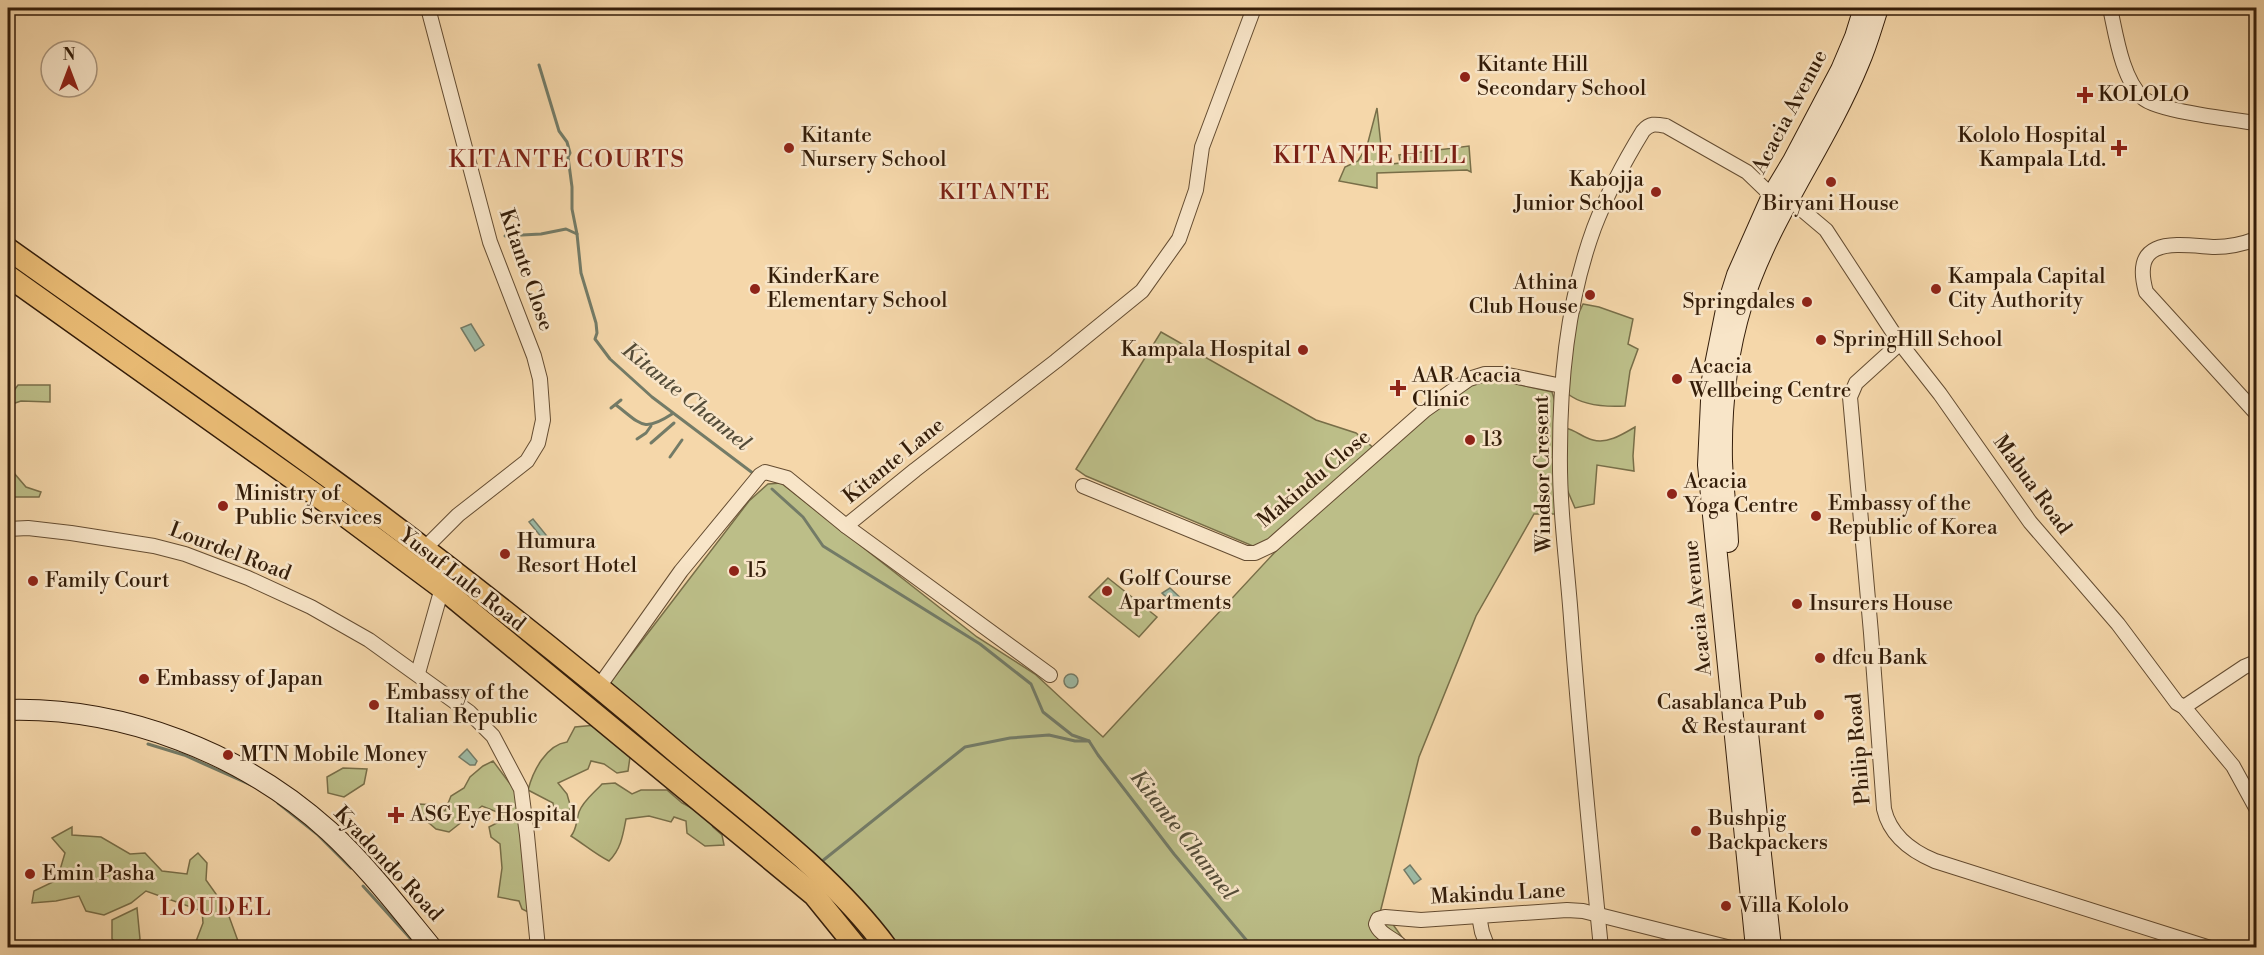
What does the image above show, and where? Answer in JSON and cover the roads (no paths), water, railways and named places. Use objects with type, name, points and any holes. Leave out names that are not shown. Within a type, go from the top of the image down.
[{"type":"main road","name":"Acacia Avenue","points":[[1771,948],[1730,576],[1722,430],[1728,373],[1742,304],[1770,232],[1793,161],[1840,70],[1855,37],[1864,8]]},
{"type":"main road","name":"Acacia Avenue","points":[[1756,948],[1708,465],[1712,380],[1726,310],[1737,275],[1780,197],[1818,145],[1859,64],[1878,8]]},
{"type":"main road","name":"Yusuf Lule Road","points":[[8,249],[115,324],[346,503],[442,588],[814,895],[856,948]]},
{"type":"main road","name":"Yusuf Lule Road","points":[[8,276],[100,341],[346,503],[424,549],[622,706],[811,867],[852,904],[887,948]]},
{"type":"main road","points":[[46,303],[59,286]]},
{"type":"main road","points":[[100,341],[115,324]]},
{"type":"main road","name":"Kyadondo Road","points":[[8,710],[65,711],[109,718],[185,742],[253,775],[293,802],[329,832],[369,873],[432,948]]},
{"type":"street","name":"Kitante Close","points":[[424,549],[458,515],[527,461],[538,443],[543,420],[540,379],[534,356],[490,242],[428,8]]},
{"type":"street","name":"Kitante Lane","points":[[598,688],[681,571],[760,475],[765,472],[787,478],[846,526],[1142,291],[1179,239],[1196,190],[1202,147],[1254,8]]},
{"type":"street","points":[[2110,8],[2125,70],[2142,98],[2152,104],[2176,110],[2256,123]]},
{"type":"street","name":"Windsor Cresent","points":[[1601,948],[1575,681],[1563,514],[1560,453],[1562,386],[1569,330],[1594,229],[1618,172],[1642,131],[1648,126],[1655,124],[1666,126],[1747,172],[1780,197]]},
{"type":"street","name":"Mabua Road","points":[[1780,197],[1826,230],[1900,343],[1947,403],[2030,522],[2118,624],[2177,703],[2184,707],[2233,766],[2256,808]]},
{"type":"street","points":[[2256,239],[2235,246],[2176,244],[2162,246],[2150,252],[2144,258],[2142,265],[2146,292],[2256,412]]},
{"type":"street","name":"Philip Road","points":[[1900,343],[1856,383],[1850,397],[1887,822],[1917,854],[2210,948]]},
{"type":"street","name":"Makindu Close","points":[[1083,486],[1246,553],[1255,553],[1272,544],[1425,410],[1469,379],[1485,374],[1503,374],[1562,386]]},
{"type":"street","points":[[846,526],[1050,675]]},
{"type":"street","name":"Lourdel Road","points":[[8,530],[28,528],[153,546],[185,554],[248,578],[311,607],[369,640],[418,673],[469,712],[493,736],[521,789],[538,948]]},
{"type":"street","points":[[418,673],[442,588]]},
{"type":"street","points":[[2184,707],[2244,667],[2256,662]]},
{"type":"street","name":"Makindu Lane","points":[[1403,948],[1398,942],[1379,931],[1376,924],[1378,919],[1385,917],[1421,920],[1567,910],[1598,915],[1731,948]]},
{"type":"street","points":[[1479,916],[1488,948]]},
{"type":"waterway","name":"Kitante Channel","points":[[539,65],[559,131],[567,142],[570,153],[568,157],[572,209],[581,273],[596,323],[595,339],[610,359],[652,397],[754,474]]},
{"type":"waterway","points":[[505,236],[541,234],[566,229],[577,234]]},
{"type":"waterway","points":[[611,408],[621,400]]},
{"type":"waterway","points":[[616,405],[637,421],[648,425],[672,414]]},
{"type":"waterway","points":[[651,443],[674,423]]},
{"type":"waterway","points":[[637,439],[651,426]]},
{"type":"waterway","points":[[670,457],[682,440]]},
{"type":"waterway","points":[[772,489],[803,517],[823,546],[980,644],[1031,684],[1043,712],[1072,735],[1089,741]]},
{"type":"waterway","points":[[821,862],[965,747],[1010,738],[1049,735],[1075,741],[1087,741]]},
{"type":"waterway","name":"Kitante Channel","points":[[1089,741],[1174,854],[1253,948]]},
{"type":"waterway","points":[[148,744],[184,755],[251,785]]},
{"type":"waterway","points":[[278,803],[317,834],[351,868]]},
{"type":"waterway","points":[[363,886],[419,948]]},
{"type":"place","name":"Kitante Hill Secondary School","points":[[1465,77]]},
{"type":"place","name":"KOLOLO","points":[[2085,95]]},
{"type":"place","name":"Kitante Nursery School","points":[[789,148]]},
{"type":"place","name":"Kololo Hospital Kampala Ltd.","points":[[2119,148]]},
{"type":"place","name":"Biryani House","points":[[1831,182]]},
{"type":"place","name":"Kabojja Junior School","points":[[1656,192]]},
{"type":"place","name":"KinderKare Elementary School","points":[[755,289]]},
{"type":"place","name":"Kampala Capital City Authority","points":[[1936,289]]},
{"type":"place","name":"Athina Club House","points":[[1590,295]]},
{"type":"place","name":"Springdales","points":[[1807,302]]},
{"type":"place","name":"SpringHill School","points":[[1821,340]]},
{"type":"place","name":"Kampala Hospital","points":[[1303,350]]},
{"type":"place","name":"Acacia Wellbeing Centre","points":[[1677,379]]},
{"type":"place","name":"AAR Acacia Clinic","points":[[1398,388]]},
{"type":"place","name":"13","points":[[1470,440]]},
{"type":"place","name":"Acacia Yoga Centre","points":[[1672,494]]},
{"type":"place","name":"Ministry of Public Services","points":[[223,506]]},
{"type":"place","name":"Embassy of the Republic of Korea","points":[[1816,516]]},
{"type":"place","name":"Humura Resort Hotel","points":[[505,554]]},
{"type":"place","name":"15","points":[[734,571]]},
{"type":"place","name":"Family Court","points":[[33,581]]},
{"type":"place","name":"Golf Course Apartments","points":[[1107,591]]},
{"type":"place","name":"Insurers House","points":[[1797,604]]},
{"type":"place","name":"dfcu Bank","points":[[1820,658]]},
{"type":"place","name":"Embassy of Japan","points":[[144,679]]},
{"type":"place","name":"Embassy of the Italian Republic","points":[[374,705]]},
{"type":"place","name":"Casablanca Pub & Restaurant","points":[[1819,715]]},
{"type":"place","name":"MTN Mobile Money","points":[[228,755]]},
{"type":"place","name":"ASG Eye Hospital","points":[[396,815]]},
{"type":"place","name":"Bushpig Backpackers","points":[[1696,831]]},
{"type":"place","name":"Emin Pasha","points":[[30,874]]},
{"type":"place","name":"Villa Kololo","points":[[1726,906]]},
{"type":"district","name":"KITANTE HILL","points":[[1370,156]]},
{"type":"district","name":"KITANTE COURTS","points":[[567,160]]},
{"type":"district","name":"KITANTE","points":[[995,192]]},
{"type":"district","name":"LOUDEL","points":[[216,908]]}]
